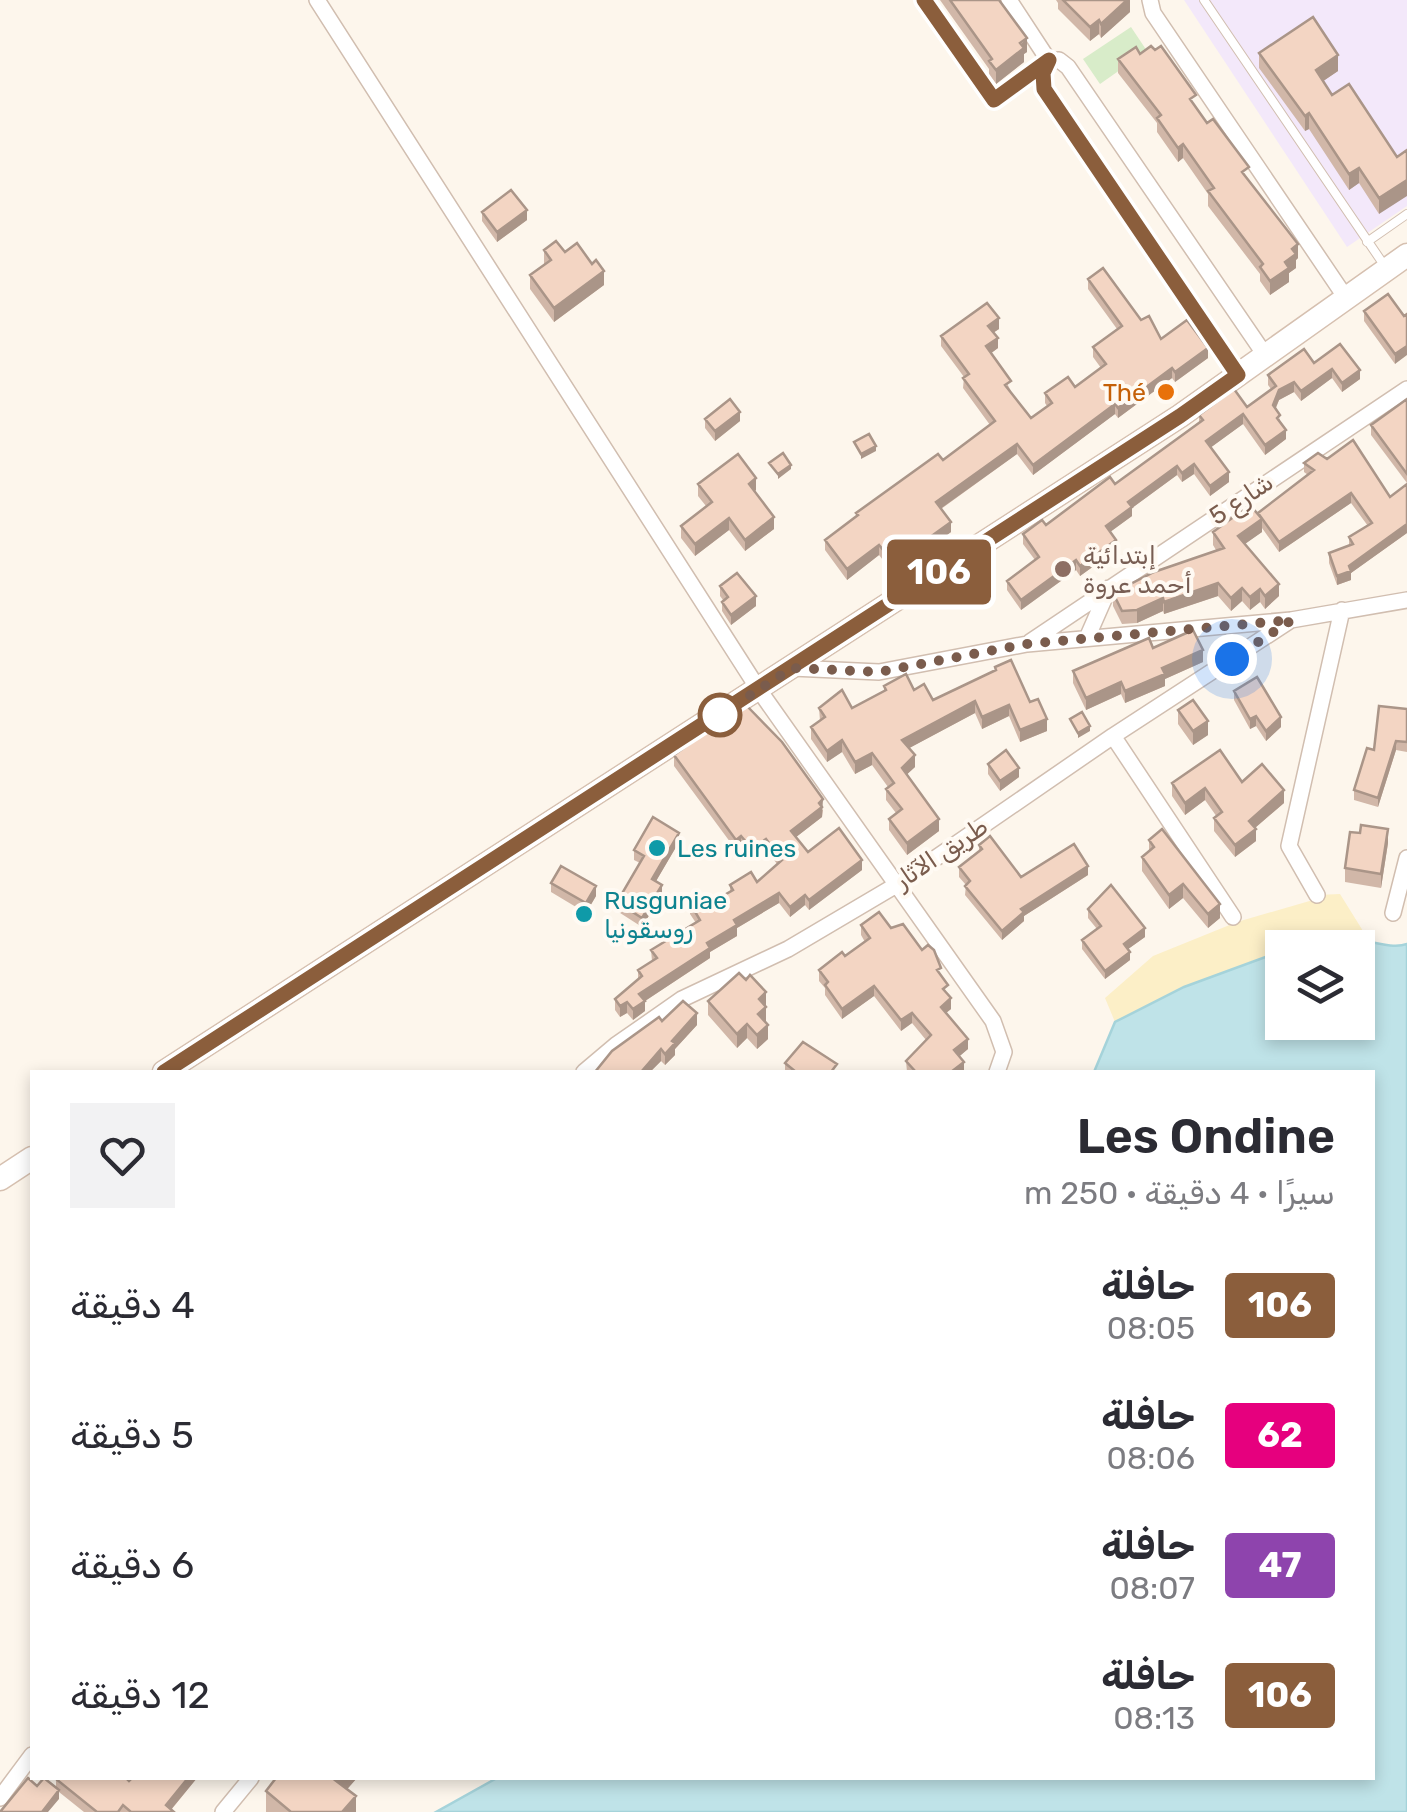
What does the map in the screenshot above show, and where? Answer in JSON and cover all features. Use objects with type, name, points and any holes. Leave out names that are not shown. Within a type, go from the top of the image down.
[{"type":"main road","points":[[167,1070],[1180,416],[1407,256]]},
{"type":"main road","points":[[0,1179],[30,1159]]},
{"type":"street","points":[[317,0],[760,690],[993,1021],[1004,1052],[997,1070]]},
{"type":"street","points":[[924,0],[994,100],[1049,60],[1059,60],[1068,66],[1265,354]]},
{"type":"street","points":[[1009,0],[1049,60]]},
{"type":"street","points":[[1150,0],[1153,13],[1346,298]]},
{"type":"street","points":[[1049,60],[1043,73],[1044,89],[1238,375]]},
{"type":"street","name":"شارع 5","points":[[1026,644],[1407,389]]},
{"type":"street","points":[[1087,638],[1109,588]]},
{"type":"street","points":[[792,668],[879,672],[1026,644],[1292,620],[1407,600]]},
{"type":"street","points":[[1317,894],[1288,846],[1342,610]]},
{"type":"street","name":"طريق الآثار","points":[[586,1070],[682,999],[788,948],[898,884],[1112,736],[1292,620]]},
{"type":"street","points":[[1112,736],[1233,916]]},
{"type":"street","points":[[1393,913],[1407,858]]},
{"type":"street","points":[[0,1798],[30,1758]]},
{"type":"street","points":[[223,1812],[250,1780]]},
{"type":"lane","points":[[1204,0],[1387,270]]},
{"type":"lane","points":[[1367,242],[1407,214]]},
{"type":"shaded area","points":[[1184,0],[1407,0],[1407,206],[1347,247]]},
{"type":"green space","points":[[1131,27],[1147,51],[1100,84],[1083,59]]},
{"type":"sand","points":[[1340,894],[1362,930],[1265,930],[1265,957],[1184,987],[1115,1022],[1105,998],[1153,956],[1237,922],[1313,900],[1317,895]]},
{"type":"water","points":[[1375,943],[1407,944],[1407,1812],[436,1812],[493,1780],[1375,1780],[1375,1070],[1095,1070],[1115,1022],[1184,987],[1265,957],[1265,1040],[1375,1040]]},
{"type":"building","points":[[950,0],[999,0],[1027,38],[1020,43],[1024,48],[996,70]]},
{"type":"building","points":[[1063,0],[1127,0],[1101,24],[1099,20],[1090,27]]},
{"type":"building","points":[[1313,17],[1338,55],[1316,70],[1332,95],[1349,84],[1397,157],[1407,150],[1407,180],[1379,198],[1359,168],[1349,174],[1309,113],[1305,116],[1259,53]]},
{"type":"building","points":[[1151,46],[1155,50],[1161,46],[1196,95],[1190,99],[1207,123],[1213,119],[1249,167],[1242,172],[1298,244],[1292,249],[1296,254],[1285,262],[1289,268],[1270,281],[1260,267],[1263,264],[1208,191],[1214,188],[1183,144],[1178,148],[1157,118],[1161,115],[1118,59],[1136,47],[1140,54]]},
{"type":"building","points":[[511,190],[527,210],[497,232],[482,212]]},
{"type":"building","points":[[556,241],[565,252],[577,243],[592,264],[596,260],[604,271],[554,308],[530,275],[551,260],[544,250]]},
{"type":"building","points":[[1103,268],[1141,320],[1149,316],[1161,339],[1187,320],[1208,348],[1175,372],[1172,368],[1118,408],[1115,404],[1033,465],[1017,444],[936,502],[951,522],[894,563],[879,545],[847,569],[825,540],[938,454],[943,460],[995,421],[963,378],[969,374],[941,336],[987,303],[999,318],[988,326],[998,338],[986,346],[1011,381],[1005,385],[1031,418],[1052,403],[1045,393],[1068,377],[1075,387],[1106,364],[1093,347],[1122,326],[1088,279]]},
{"type":"building","points":[[1388,294],[1404,316],[1407,314],[1407,346],[1395,354],[1364,311]]},
{"type":"building","points":[[1340,344],[1360,370],[1342,383],[1332,369],[1301,391],[1294,382],[1279,390],[1273,405],[1286,430],[1265,445],[1243,414],[1206,441],[1229,472],[1210,486],[1194,464],[1182,473],[1177,466],[1128,502],[1132,507],[1106,526],[1116,540],[1080,566],[1076,560],[1021,600],[1007,581],[1039,557],[1023,534],[1042,520],[1046,525],[1110,477],[1115,484],[1203,420],[1199,415],[1234,389],[1247,407],[1276,386],[1268,375],[1304,349],[1314,363]]},
{"type":"building","points":[[730,399],[740,412],[715,431],[705,419]]},
{"type":"building","points":[[1407,399],[1407,474],[1371,425]]},
{"type":"building","points":[[869,434],[876,446],[861,454],[854,442]]},
{"type":"building","points":[[1353,440],[1390,497],[1407,484],[1407,524],[1349,566],[1351,571],[1337,576],[1329,553],[1353,544],[1349,537],[1372,523],[1351,493],[1279,542],[1258,513],[1314,470],[1304,463],[1318,453],[1327,459]]},
{"type":"building","points":[[783,453],[791,465],[778,474],[769,463]]},
{"type":"building","points":[[738,454],[756,478],[749,484],[774,517],[745,540],[729,518],[695,544],[681,526],[712,502],[698,484]]},
{"type":"building","points":[[1250,505],[1262,519],[1238,536],[1279,584],[1265,596],[1260,589],[1250,597],[1242,588],[1231,598],[1218,583],[1164,602],[1163,598],[1137,610],[1122,611],[1113,593],[1154,572],[1224,548],[1213,532]]},
{"type":"building","points":[[737,573],[756,596],[731,615],[722,602],[728,597],[720,586]]},
{"type":"building","points":[[1193,630],[1203,650],[1162,668],[1165,674],[1125,691],[1121,682],[1086,698],[1073,671],[1149,638],[1153,648]]},
{"type":"building","points":[[1011,660],[1030,702],[1038,699],[1047,719],[1020,730],[1009,705],[982,717],[975,701],[902,740],[915,755],[902,768],[939,819],[907,843],[889,819],[902,809],[886,789],[894,783],[872,753],[855,762],[842,740],[827,751],[811,727],[825,717],[819,708],[842,690],[852,708],[906,674],[914,690],[924,684],[933,700]]},
{"type":"building","points":[[1257,677],[1281,717],[1266,731],[1256,716],[1250,719],[1234,691]]},
{"type":"building","points":[[1193,700],[1208,721],[1193,731],[1178,710]]},
{"type":"building","points":[[745,704],[782,742],[823,799],[819,803],[822,807],[791,831],[808,852],[839,828],[862,860],[809,900],[805,895],[790,907],[779,893],[734,920],[737,925],[707,943],[710,948],[639,994],[645,1001],[633,1009],[627,1002],[620,1006],[615,999],[642,976],[638,970],[657,958],[651,950],[700,920],[690,903],[702,897],[707,905],[733,890],[730,885],[751,872],[757,882],[782,860],[766,839],[752,849],[741,836],[736,840],[674,755]]},
{"type":"building","points":[[1379,706],[1407,709],[1407,742],[1396,741],[1378,798],[1354,790],[1367,748],[1374,750]]},
{"type":"building","points":[[1082,712],[1090,726],[1078,733],[1070,719]]},
{"type":"building","points":[[1006,750],[1019,768],[1000,781],[988,764]]},
{"type":"building","points":[[1220,750],[1242,782],[1262,764],[1284,790],[1249,821],[1256,829],[1235,845],[1214,818],[1222,812],[1205,788],[1185,803],[1172,783]]},
{"type":"building","points":[[653,817],[679,833],[652,879],[662,885],[642,918],[617,902],[644,856],[634,850]]},
{"type":"building","points":[[1361,825],[1388,829],[1381,874],[1345,868],[1350,832],[1360,833]]},
{"type":"building","points":[[1162,829],[1220,904],[1208,914],[1183,884],[1169,895],[1142,857],[1154,847],[1149,840]]},
{"type":"building","points":[[990,836],[1021,877],[1074,844],[1088,866],[1021,909],[1024,912],[1002,931],[965,886],[970,881],[959,867],[982,849],[979,845]]},
{"type":"building","points":[[561,866],[596,886],[586,903],[551,883]]},
{"type":"building","points":[[1111,885],[1145,928],[1124,944],[1130,952],[1105,971],[1082,940],[1101,926],[1088,909]]},
{"type":"building","points":[[879,912],[891,928],[903,924],[922,950],[928,945],[934,950],[941,968],[937,970],[948,985],[943,989],[951,998],[941,1007],[968,1039],[954,1050],[964,1062],[954,1070],[914,1070],[906,1061],[931,1035],[912,1013],[901,1020],[874,986],[842,1009],[825,985],[828,982],[819,970],[842,952],[845,956],[870,938],[861,925]]},
{"type":"building","points":[[739,973],[746,980],[750,975],[766,992],[759,999],[766,1007],[758,1014],[768,1025],[757,1035],[747,1024],[737,1034],[708,1001]]},
{"type":"building","points":[[683,1001],[697,1013],[665,1054],[661,1049],[643,1070],[597,1070],[612,1051],[659,1017],[662,1021]]},
{"type":"building","points":[[803,1042],[837,1064],[832,1070],[794,1070],[785,1063]]},
{"type":"building","points":[[28,1778],[37,1786],[46,1780],[59,1790],[42,1812],[0,1812]]},
{"type":"building","points":[[57,1780],[186,1780],[166,1805],[174,1812],[131,1812],[123,1805],[118,1812],[97,1812]]},
{"type":"building","points":[[274,1780],[335,1780],[356,1796],[342,1812],[291,1812],[266,1791]]},
{"type":"bus line","name":"106","points":[[167,1070],[760,690],[1238,375],[1044,89],[1043,73],[1049,60],[994,100],[924,0]]},
{"type":"place","name":"Thé","points":[[1166,392]]},
{"type":"place","name":"إبتدائية أحمد عروة","points":[[1063,569]]},
{"type":"place","name":"Les ruines","points":[[657,848]]},
{"type":"place","name":"Rusguniae روسقونيا","points":[[584,914]]},
{"type":"route","points":[[720,715],[792,668],[879,672],[1026,644],[1292,620],[1232,659]]}]
